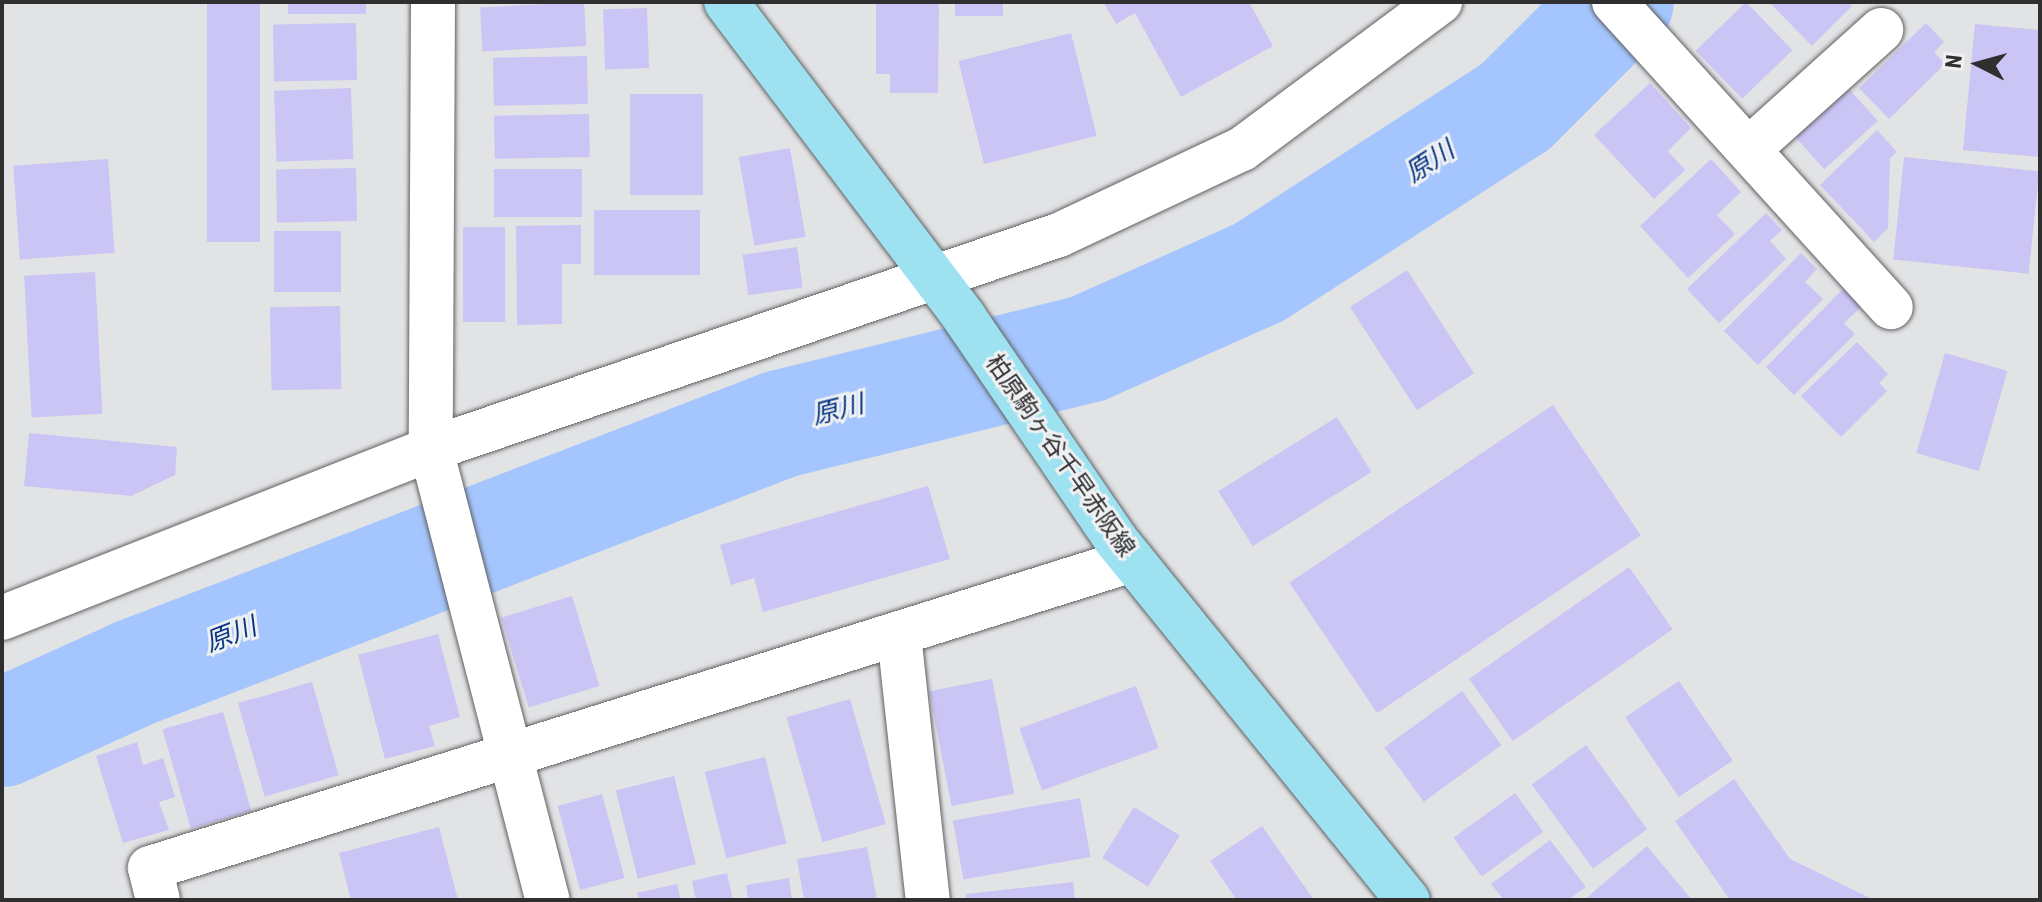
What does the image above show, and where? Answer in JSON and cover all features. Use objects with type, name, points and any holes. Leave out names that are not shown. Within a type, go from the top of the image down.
[{"type":"main road","name":"柏原駒ヶ谷千早赤阪線","points":[[726,2],[932,280],[964,317],[1124,550],[1408,900]]},
{"type":"street","points":[[433,2],[431,449],[548,900]]},
{"type":"street","points":[[2,618],[431,449],[1059,235],[1242,149],[1440,2]]},
{"type":"street","points":[[1614,2],[1891,307]]},
{"type":"street","points":[[1749,149],[1881,30]]},
{"type":"street","points":[[158,900],[150,868],[510,759],[899,635],[1124,550]]},
{"type":"street","points":[[899,635],[928,900]]},
{"type":"building","points":[[207,2],[260,2],[260,242],[207,242]]},
{"type":"building","points":[[288,2],[366,2],[366,14],[288,14]]},
{"type":"building","points":[[584,2],[586,46],[482,51],[480,7]]},
{"type":"building","points":[[876,2],[939,2],[938,93],[890,93],[890,74],[876,74]]},
{"type":"building","points":[[955,2],[1003,2],[1003,16],[955,16]]},
{"type":"building","points":[[1103,2],[1249,2],[1273,46],[1181,97],[1135,13],[1116,24]]},
{"type":"building","points":[[1746,2],[1793,50],[1742,99],[1696,51]]},
{"type":"building","points":[[1769,2],[1848,2],[1852,6],[1812,46]]},
{"type":"building","points":[[647,8],[649,68],[605,69],[603,10]]},
{"type":"building","points":[[356,23],[357,80],[274,81],[273,24]]},
{"type":"building","points":[[1926,23],[1944,42],[1934,52],[1945,64],[1889,119],[1859,88]]},
{"type":"building","points":[[1975,24],[2040,30],[2040,157],[1963,150]]},
{"type":"building","points":[[1071,33],[1097,136],[984,164],[958,61]]},
{"type":"building","points":[[587,56],[588,104],[494,106],[493,58]]},
{"type":"building","points":[[1650,83],[1691,128],[1668,151],[1685,170],[1654,199],[1594,135]]},
{"type":"building","points":[[351,88],[353,159],[277,162],[274,91]]},
{"type":"building","points":[[1849,89],[1878,121],[1824,169],[1795,137]]},
{"type":"building","points":[[630,94],[703,94],[703,195],[630,195]]},
{"type":"building","points":[[589,114],[590,157],[495,159],[494,116]]},
{"type":"building","points":[[1877,130],[1897,152],[1890,158],[1888,228],[1874,242],[1820,185]]},
{"type":"building","points":[[790,148],[806,237],[754,246],[739,157]]},
{"type":"building","points":[[1904,157],[2039,171],[2028,274],[1893,259]]},
{"type":"building","points":[[108,159],[115,253],[20,259],[13,166]]},
{"type":"building","points":[[1711,159],[1741,192],[1717,215],[1735,234],[1688,278],[1640,226]]},
{"type":"building","points":[[356,168],[357,221],[277,222],[276,169]]},
{"type":"building","points":[[494,169],[582,169],[582,217],[494,217]]},
{"type":"building","points":[[594,210],[700,210],[700,275],[594,275]]},
{"type":"building","points":[[1766,213],[1782,230],[1770,241],[1786,259],[1719,323],[1687,289]]},
{"type":"building","points":[[581,225],[581,264],[562,264],[562,324],[517,325],[516,226]]},
{"type":"building","points":[[463,227],[505,227],[505,322],[463,322]]},
{"type":"building","points":[[274,231],[341,231],[341,292],[274,292]]},
{"type":"building","points":[[797,247],[803,288],[748,295],[743,255]]},
{"type":"building","points":[[1801,253],[1817,269],[1805,282],[1823,299],[1758,365],[1724,331]]},
{"type":"building","points":[[1407,270],[1474,373],[1417,410],[1350,307]]},
{"type":"building","points":[[95,272],[102,414],[32,418],[24,276]]},
{"type":"building","points":[[1844,288],[1862,306],[1844,323],[1855,334],[1794,395],[1766,367]]},
{"type":"building","points":[[340,306],[341,389],[271,390],[270,307]]},
{"type":"building","points":[[1857,342],[1888,374],[1879,383],[1887,391],[1841,437],[1801,396]]},
{"type":"building","points":[[1945,353],[2007,371],[1979,471],[1916,453]]},
{"type":"building","points":[[1553,405],[1641,535],[1377,713],[1289,583]]},
{"type":"building","points":[[1337,417],[1371,472],[1253,546],[1218,491]]},
{"type":"building","points":[[29,433],[177,447],[175,475],[131,496],[24,486]]},
{"type":"building","points":[[928,486],[950,559],[763,612],[754,578],[731,585],[720,545]]},
{"type":"building","points":[[1629,567],[1673,629],[1513,741],[1469,679]]},
{"type":"building","points":[[572,596],[599,686],[529,708],[501,618]]},
{"type":"building","points":[[438,634],[460,717],[429,726],[435,746],[385,759],[358,655]]},
{"type":"building","points":[[992,679],[1014,794],[952,806],[929,691]]},
{"type":"building","points":[[1679,681],[1733,761],[1679,797],[1625,717]]},
{"type":"building","points":[[312,682],[339,775],[265,796],[238,703]]},
{"type":"building","points":[[1136,686],[1159,748],[1042,790],[1019,728]]},
{"type":"building","points":[[1462,691],[1501,745],[1424,802],[1384,747]]},
{"type":"building","points":[[850,699],[886,824],[822,842],[787,717]]},
{"type":"building","points":[[223,712],[251,811],[191,828],[162,729]]},
{"type":"building","points":[[137,742],[143,765],[163,758],[175,797],[159,802],[169,830],[123,843],[96,756]]},
{"type":"building","points":[[1586,745],[1647,829],[1593,869],[1532,784]]},
{"type":"building","points":[[765,757],[787,843],[726,858],[705,772]]},
{"type":"building","points":[[674,776],[696,864],[638,879],[616,791]]},
{"type":"building","points":[[1734,779],[1790,859],[1874,900],[1730,900],[1675,821]]},
{"type":"building","points":[[1515,793],[1543,832],[1482,877],[1454,838]]},
{"type":"building","points":[[602,794],[625,878],[580,890],[558,806]]},
{"type":"building","points":[[1080,798],[1090,857],[963,879],[953,820]]},
{"type":"building","points":[[1134,807],[1180,836],[1148,886],[1102,858]]},
{"type":"building","points":[[1262,826],[1314,900],[1237,900],[1210,861]]},
{"type":"building","points":[[439,827],[458,900],[351,900],[339,853]]},
{"type":"building","points":[[1550,840],[1586,887],[1568,900],[1504,900],[1491,884]]},
{"type":"building","points":[[1647,846],[1692,900],[1584,900]]},
{"type":"building","points":[[867,847],[877,900],[804,900],[797,859]]},
{"type":"building","points":[[727,873],[733,900],[696,900],[692,881]]},
{"type":"building","points":[[789,878],[792,900],[748,900],[746,885]]},
{"type":"building","points":[[1073,882],[1075,900],[966,900],[966,894]]},
{"type":"building","points":[[677,884],[681,900],[639,900],[637,893]]},
{"type":"waterway","name":"原川","points":[[2,733],[134,673],[781,424],[1087,349],[1258,273],[1515,107],[1620,2]]}]
